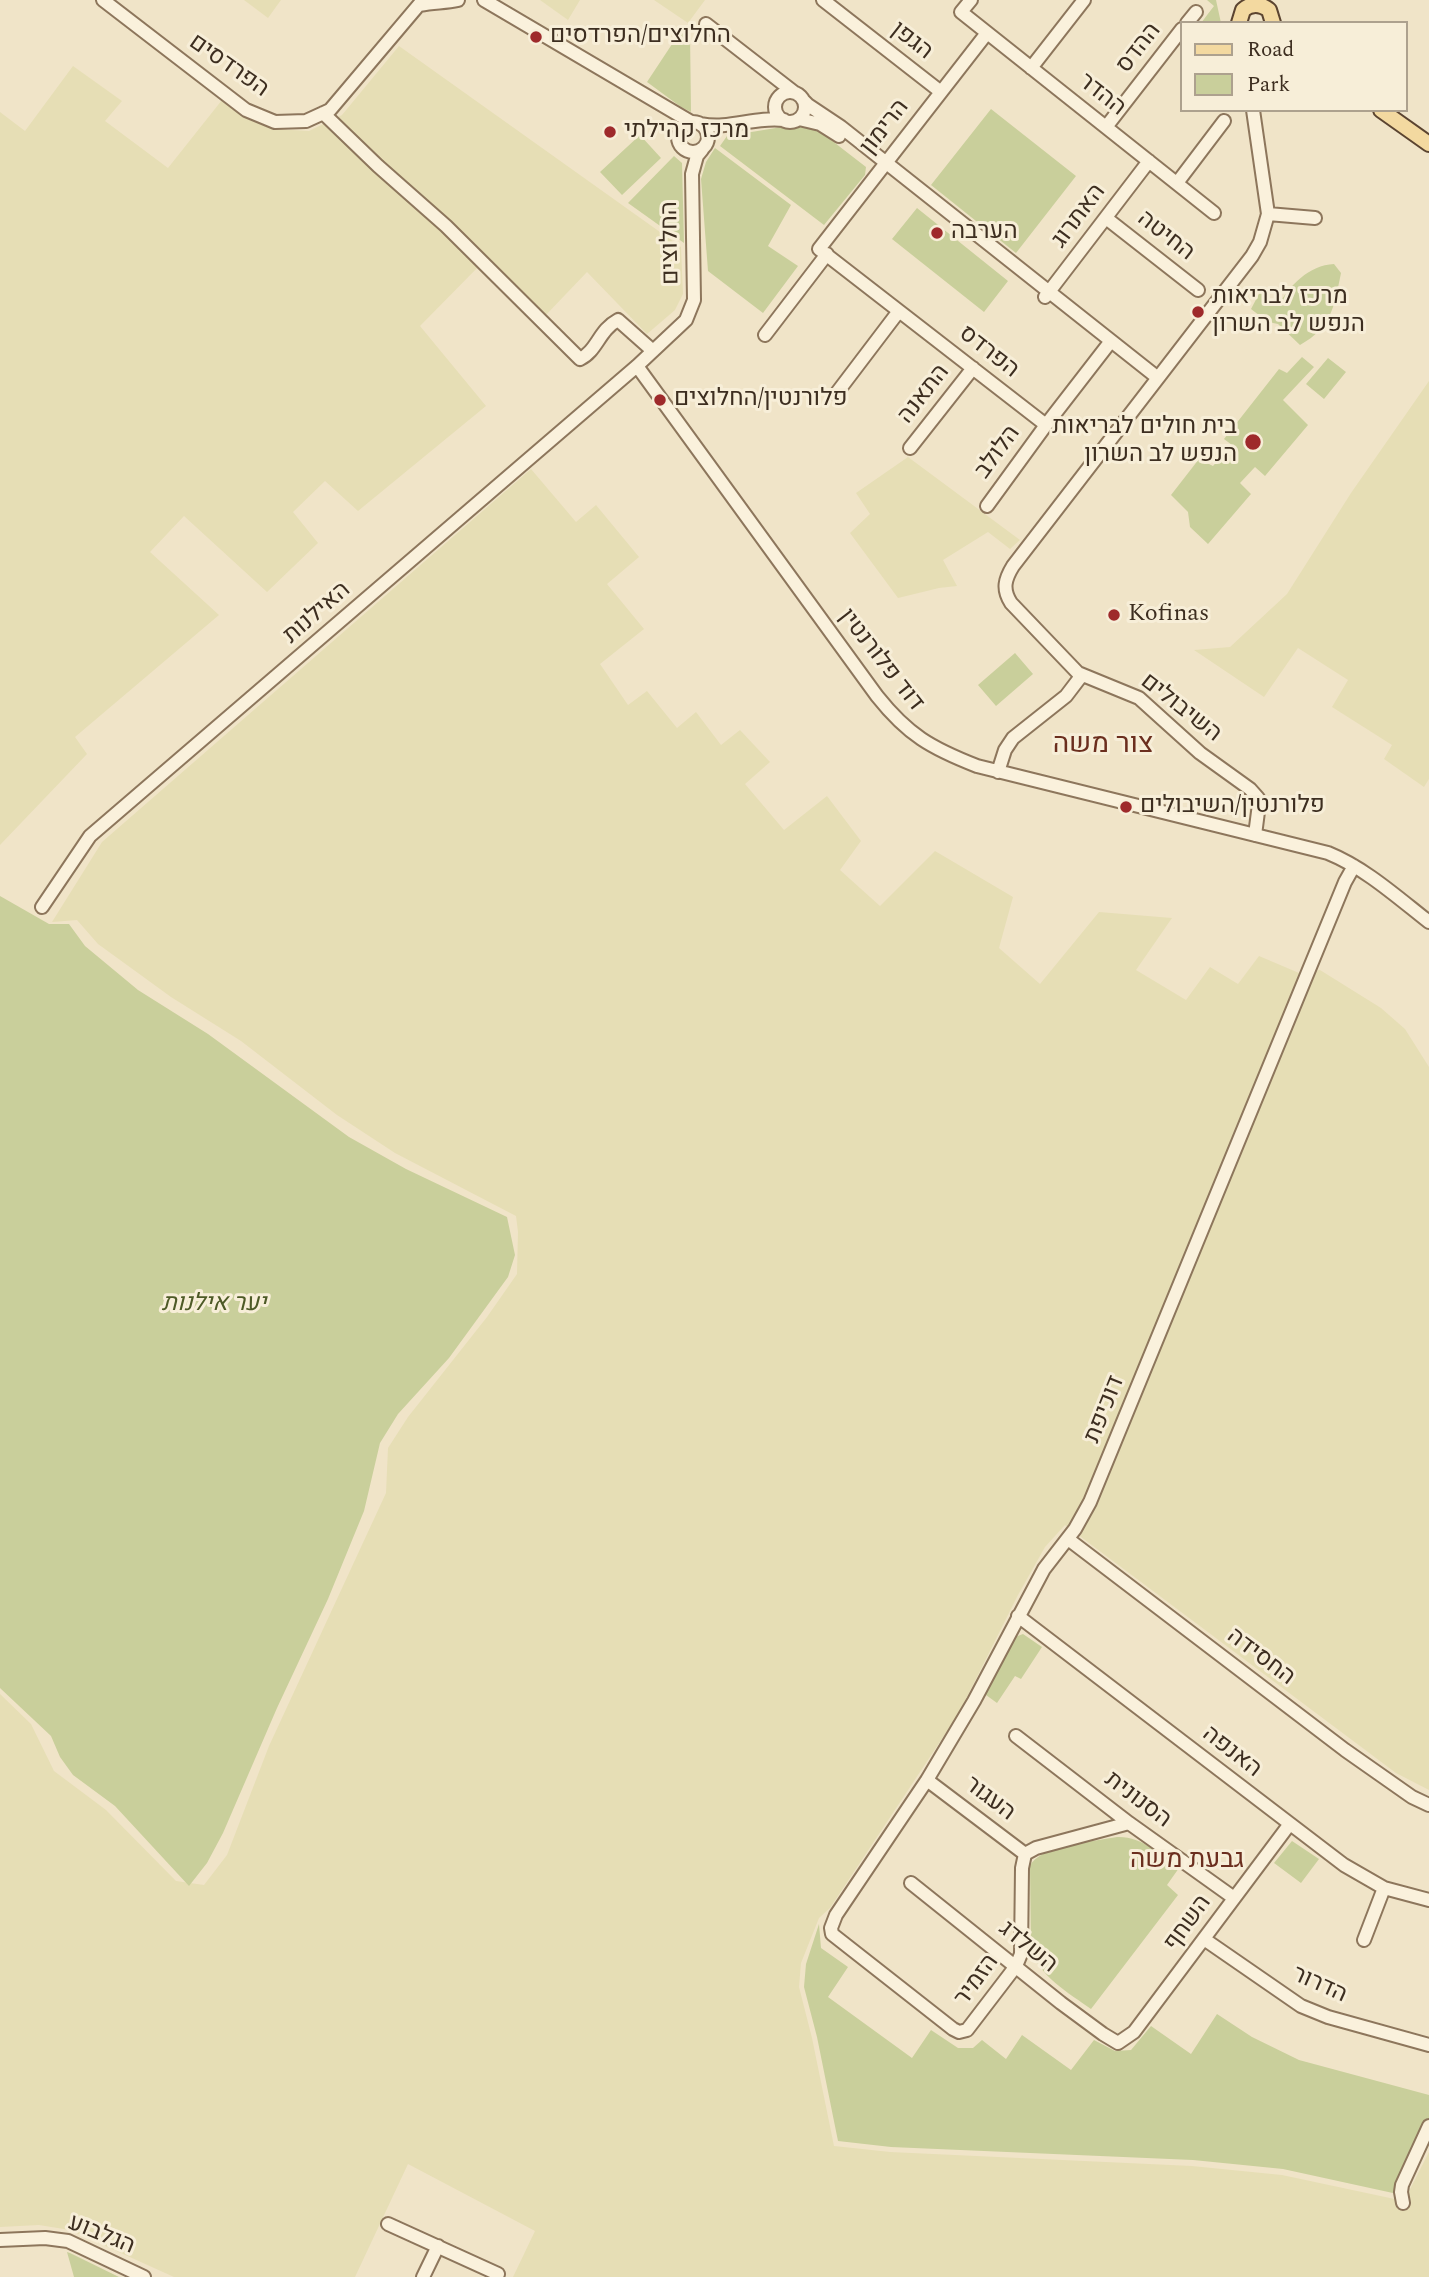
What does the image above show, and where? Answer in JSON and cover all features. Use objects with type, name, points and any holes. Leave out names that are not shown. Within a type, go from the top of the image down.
[{"type":"main road","points":[[1238,11],[1252,5],[1264,6],[1272,15],[1273,21]]},
{"type":"main road","points":[[1384,112],[1429,144]]},
{"type":"street","name":"הפרדסים","points":[[103,0],[246,110],[275,122],[306,121],[330,110],[422,3],[458,0]]},
{"type":"street","points":[[484,0],[695,123],[707,132],[705,146]]},
{"type":"street","name":"הגפן","points":[[823,0],[941,92]]},
{"type":"street","name":"ההדר","points":[[971,0],[961,12],[1214,213]]},
{"type":"street","points":[[1031,68],[1084,0]]},
{"type":"street","points":[[706,24],[1156,381]]},
{"type":"street","name":"ההדס","points":[[1106,127],[1180,32]]},
{"type":"street","name":"הרימון","points":[[765,335],[884,166],[987,33]]},
{"type":"street","points":[[776,78],[779,89],[777,115],[784,120]]},
{"type":"street","points":[[754,121],[767,114],[785,93],[799,96]]},
{"type":"street","points":[[799,96],[804,111],[799,119]]},
{"type":"street","points":[[659,104],[677,135],[681,148],[694,153],[725,129],[735,125]]},
{"type":"street","name":"השיבולים","points":[[1253,112],[1268,214],[1260,242],[1252,257],[1013,566],[1006,579],[1005,590],[1011,603],[1068,664],[1082,675],[1139,698],[1200,752],[1250,789],[1258,798],[1259,804],[1255,835]]},
{"type":"street","points":[[323,113],[446,226],[580,359],[588,356],[608,325],[618,320],[653,351]]},
{"type":"street","points":[[677,135],[682,127],[695,123],[714,127],[754,121],[799,119],[829,128],[884,166]]},
{"type":"street","points":[[1177,183],[1224,121]]},
{"type":"street","name":"החלוצים","points":[[637,366],[686,320],[694,300],[692,182],[695,164],[705,146]]},
{"type":"street","name":"החלוצים","points":[[681,148],[692,182]]},
{"type":"street","name":"האתרוג","points":[[1047,295],[1149,161]]},
{"type":"street","points":[[1268,214],[1315,218]]},
{"type":"street","name":"החיטה","points":[[1106,218],[1198,290]]},
{"type":"street","name":"הפרדס","points":[[823,252],[1046,425]]},
{"type":"street","points":[[835,394],[899,311]]},
{"type":"street","points":[[1046,425],[1109,344]]},
{"type":"street","name":"דוד פלורנטין","points":[[637,366],[894,717],[926,744],[998,772],[1314,849],[1354,866],[1429,922]]},
{"type":"street","name":"האילנות","points":[[42,907],[90,836],[198,746],[637,366]]},
{"type":"street","name":"התאנה","points":[[910,448],[972,368]]},
{"type":"street","name":"הלולב","points":[[987,506],[1046,425]]},
{"type":"street","points":[[998,772],[1013,738],[1066,696],[1082,675]]},
{"type":"street","name":"דוכיפת","points":[[832,1934],[831,1928],[836,1915],[927,1780],[974,1702],[1050,1559],[1081,1520],[1097,1488],[1294,1005],[1354,866]]},
{"type":"street","name":"החסידה","points":[[1068,1539],[1345,1749],[1412,1797],[1429,1805]]},
{"type":"street","name":"האנפה","points":[[1018,1616],[1289,1825],[1357,1874],[1384,1888],[1429,1900]]},
{"type":"street","name":"הסנונית","points":[[1016,1736],[1129,1823],[1234,1898]]},
{"type":"street","name":"העגור","points":[[927,1780],[1025,1854]]},
{"type":"street","points":[[1025,1854],[1035,1848],[1129,1823]]},
{"type":"street","name":"השחף","points":[[1118,2043],[1134,2032],[1289,1825]]},
{"type":"street","name":"הזמיר","points":[[832,1934],[942,2021],[960,2032],[967,2030],[1016,1966],[1023,1944],[1022,1868],[1025,1854]]},
{"type":"street","name":"השלדג","points":[[911,1883],[1061,2003],[1118,2043]]},
{"type":"street","points":[[1364,1940],[1384,1888]]},
{"type":"street","name":"הדרור","points":[[1205,1938],[1301,2006],[1328,2017],[1429,2045]]},
{"type":"street","points":[[1404,2203],[1402,2185],[1429,2126]]},
{"type":"street","points":[[388,2224],[498,2274]]},
{"type":"street","name":"הגלבוע","points":[[0,2240],[63,2240],[144,2277]]},
{"type":"street","points":[[423,2277],[438,2246]]},
{"type":"shaded area","points":[[244,0],[281,0],[268,18]]},
{"type":"shaded area","points":[[540,0],[580,0],[568,20]]},
{"type":"shaded area","points":[[654,0],[705,0],[688,23]]},
{"type":"shaded area","points":[[399,46],[681,247],[683,294],[675,310],[647,334],[587,272],[544,317],[484,261],[420,326],[486,406],[358,511],[325,481],[293,512],[318,543],[267,592],[184,516],[150,552],[219,615],[75,737],[87,754],[0,845],[0,112],[25,131],[73,66],[122,101],[105,121],[168,168],[222,100],[249,119],[274,129],[309,131],[342,115]]},
{"type":"shaded area","points":[[1429,381],[1429,779],[1424,787],[1384,759],[1392,745],[1332,707],[1348,680],[1298,648],[1264,697],[1194,650],[1230,647],[1287,594],[1351,493]]},
{"type":"shaded area","points":[[908,457],[1020,540],[1010,549],[988,532],[943,560],[957,586],[898,598],[850,533],[870,514],[856,493]]},
{"type":"shaded area","points":[[531,469],[576,522],[596,505],[639,557],[607,584],[644,629],[600,664],[628,705],[647,691],[677,728],[696,712],[721,745],[740,730],[770,762],[745,784],[784,830],[827,796],[861,841],[840,870],[880,906],[935,851],[1013,897],[999,948],[1040,984],[1099,912],[1172,918],[1136,970],[1186,1000],[1210,967],[1238,984],[1259,956],[1299,973],[1320,970],[1381,1008],[1405,1029],[1429,1067],[1429,1790],[1396,1773],[1065,1525],[1045,1547],[959,1713],[830,1908],[819,1918],[801,1963],[799,1987],[834,2146],[890,2152],[1192,2166],[1282,2175],[1404,2201],[1429,2152],[1429,2277],[513,2277],[535,2231],[408,2164],[355,2277],[174,2277],[70,2230],[39,2225],[0,2227],[0,1694],[31,1724],[54,1771],[106,1810],[176,1881],[204,1885],[227,1855],[269,1746],[386,1493],[388,1448],[408,1417],[487,1317],[517,1274],[516,1216],[395,1153],[337,1115],[241,1041],[171,997],[98,944],[77,920],[52,922],[102,842]]},
{"type":"green space","points":[[1207,0],[1216,0],[1221,21],[1203,21],[1214,6]]},
{"type":"green space","points":[[682,29],[690,33],[691,112],[647,82]]},
{"type":"green space","points":[[991,109],[1076,176],[1016,253],[931,185]]},
{"type":"green space","points":[[788,126],[809,127],[822,133],[866,167],[865,175],[824,225],[720,146],[727,136]]},
{"type":"green space","points":[[640,135],[661,158],[622,195],[600,172]]},
{"type":"green space","points":[[715,148],[791,205],[768,246],[798,266],[763,313],[708,271],[701,179],[706,162]]},
{"type":"green space","points":[[674,156],[682,163],[684,243],[628,203]]},
{"type":"green space","points":[[917,208],[1008,281],[984,312],[892,239]]},
{"type":"green space","points":[[1334,264],[1341,273],[1330,315],[1319,331],[1300,345],[1278,324],[1268,322],[1251,309],[1260,292],[1278,306],[1288,291],[1308,272]]},
{"type":"green space","points":[[1302,357],[1314,367],[1283,400],[1308,425],[1265,476],[1255,467],[1240,483],[1251,494],[1208,544],[1190,527],[1188,512],[1171,495],[1199,459],[1213,466],[1220,458],[1223,459],[1232,445],[1224,439],[1279,369],[1287,373]]},
{"type":"green space","points":[[1328,358],[1346,372],[1324,399],[1306,384]]},
{"type":"green space","points":[[1015,653],[1033,674],[996,706],[978,685]]},
{"type":"green space","name":"יער אילנות","points":[[0,896],[49,924],[69,924],[85,946],[138,990],[208,1034],[349,1137],[406,1169],[507,1217],[515,1255],[508,1277],[449,1358],[398,1414],[380,1443],[364,1511],[328,1599],[223,1833],[207,1863],[189,1886],[115,1806],[73,1775],[60,1757],[51,1736],[0,1688]]},
{"type":"green space","points":[[1023,1634],[1042,1647],[1021,1679],[1015,1676],[997,1703],[986,1695],[987,1690],[1015,1637]]},
{"type":"green space","points":[[1126,1837],[1142,1843],[1179,1868],[1167,1885],[1178,1895],[1091,2009],[1055,1983],[1035,1958],[1031,1948],[1030,1866],[1035,1859],[1056,1849]]},
{"type":"green space","points":[[1292,1841],[1319,1859],[1301,1883],[1274,1863]]},
{"type":"green space","points":[[819,1924],[821,1948],[848,1967],[828,1997],[912,2058],[931,2030],[958,2048],[973,2048],[982,2040],[1006,2059],[1022,2035],[1071,2070],[1094,2040],[1115,2051],[1131,2050],[1151,2026],[1191,2054],[1217,2014],[1252,2037],[1299,2060],[1429,2095],[1429,2140],[1402,2195],[1283,2169],[1193,2160],[891,2147],[838,2141],[804,1987],[806,1964]]},
{"type":"green space","points":[[67,2252],[70,2253],[119,2277],[74,2277]]},
{"type":"place","name":"החלוצים/הפרדסים","points":[[536,37]]},
{"type":"place","name":"מרכז קהילתי","points":[[610,132]]},
{"type":"place","name":"הערבה","points":[[937,233]]},
{"type":"place","name":"מרכז לבריאות הנפש לב השרון","points":[[1198,312]]},
{"type":"place","name":"פלורנטין/החלוצים","points":[[660,400]]},
{"type":"place","name":"בית חולים לבריאות הנפש לב השרון","points":[[1253,442]]},
{"type":"place","name":"Kofinas","points":[[1114,615]]},
{"type":"place","name":"פלורנטין/השיבולים","points":[[1126,807]]},
{"type":"district","name":"צור משה","points":[[1103,747]]},
{"type":"district","name":"גבעת משה","points":[[1187,1862]]}]
